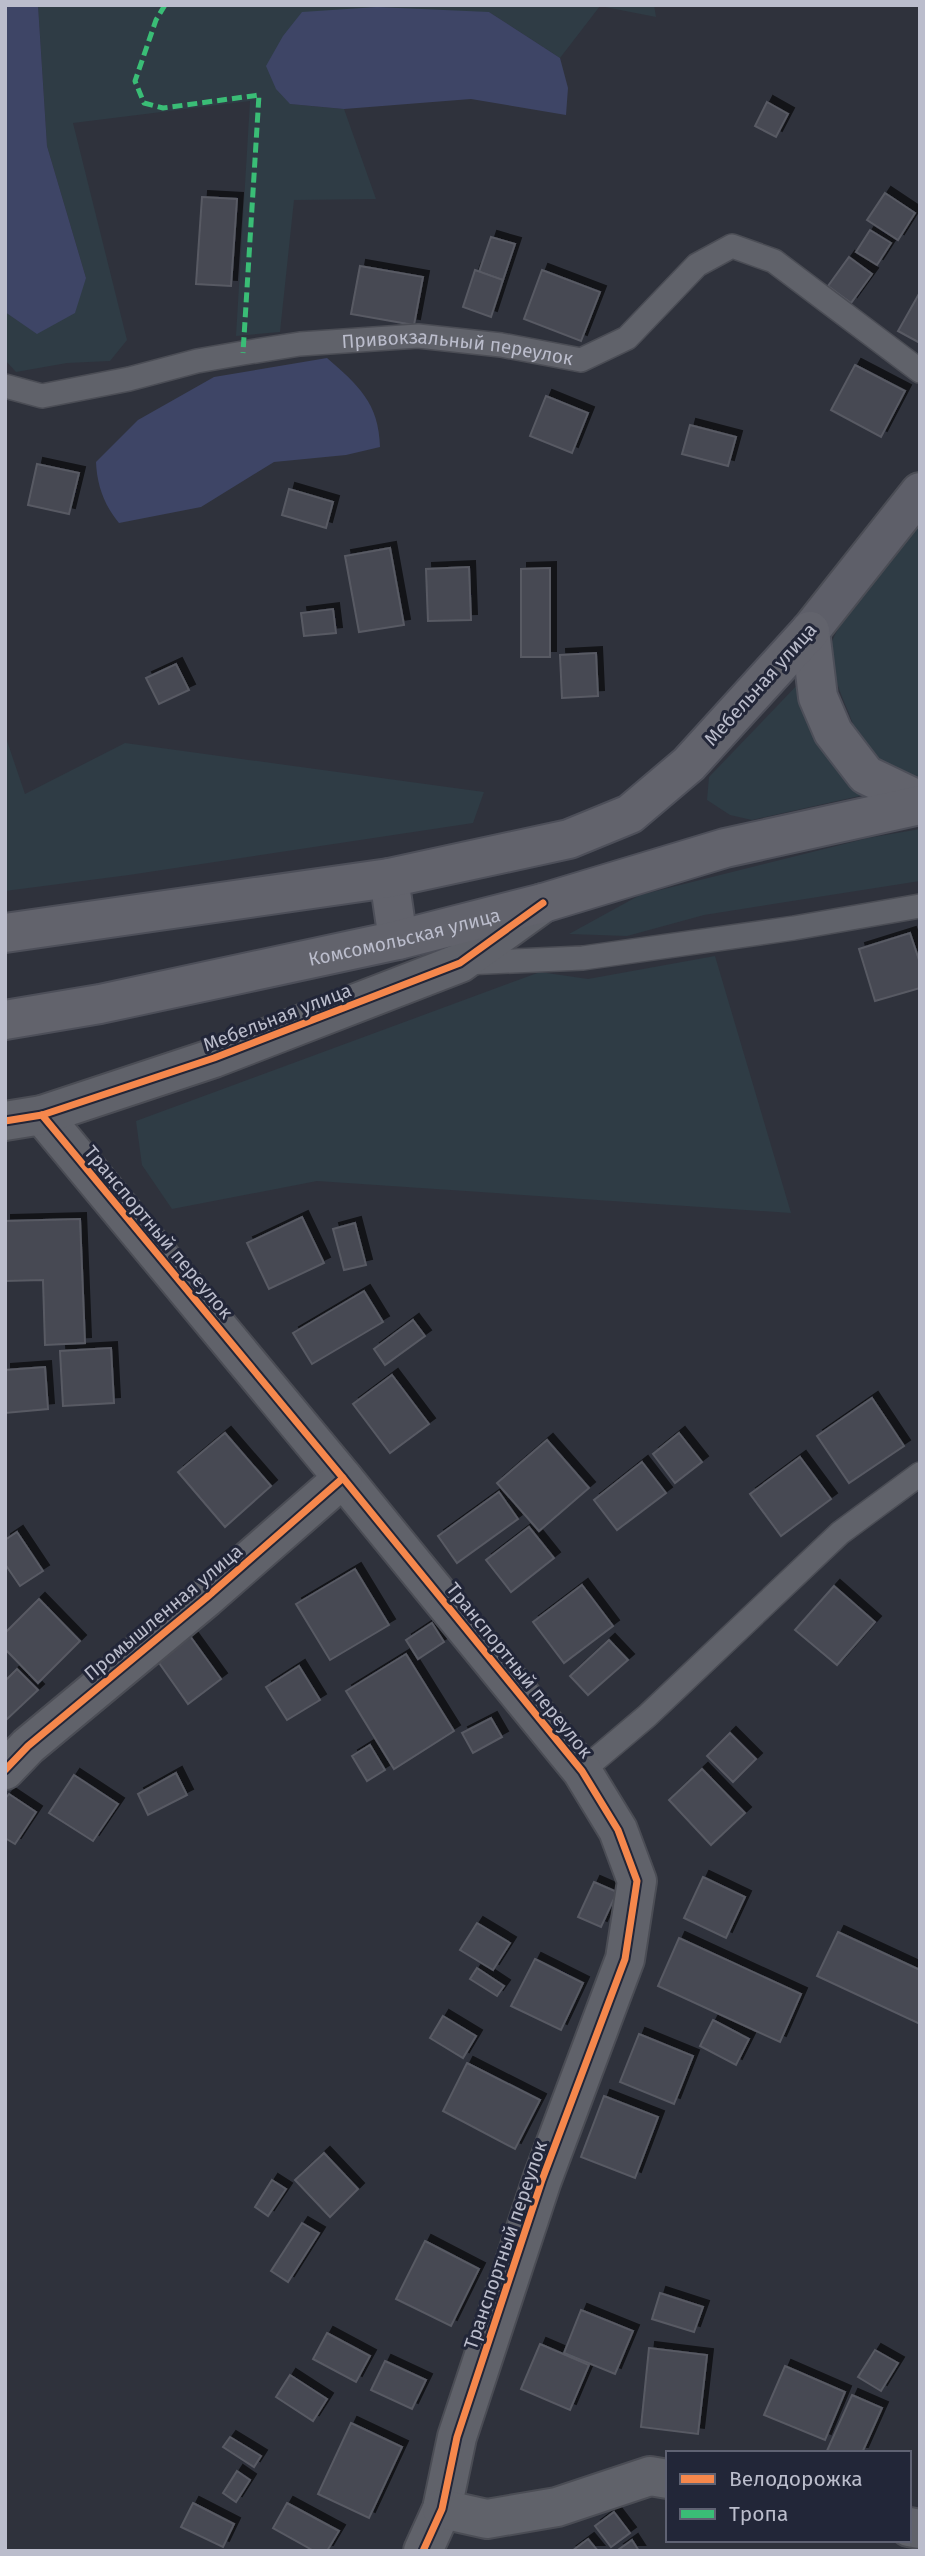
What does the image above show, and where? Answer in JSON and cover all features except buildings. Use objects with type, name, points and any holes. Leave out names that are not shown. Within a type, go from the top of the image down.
[{"type":"main road","points":[[810,631],[818,697],[833,732],[866,775],[920,803]]},
{"type":"main road","name":"Мебельная улица","points":[[389,877],[569,839],[630,814],[689,764],[810,631]]},
{"type":"main road","name":"Комсомольская улица","points":[[5,1020],[100,1004],[398,940],[543,903],[725,848],[920,803]]},
{"type":"main road","points":[[5,933],[389,877],[398,940]]},
{"type":"street","name":"Мебельная улица","points":[[810,631],[920,492]]},
{"type":"street","name":"Мебельная улица","points":[[23,1118],[214,1058],[460,963],[543,903]]},
{"type":"street","name":"Транспортный переулок","points":[[23,1118],[343,1478],[582,1771],[618,1830],[637,1881],[625,1959],[542,2180],[457,2437],[442,2509],[423,2551]]},
{"type":"street","name":"Промышленная улица","points":[[5,1770],[28,1746],[206,1598],[343,1478]]},
{"type":"street","points":[[442,2509],[487,2519],[557,2507],[650,2476],[666,2479]]},
{"type":"lane","name":"Привокзальный переулок","points":[[5,386],[42,396],[243,353],[300,344],[418,336],[501,345],[581,359],[626,338],[697,265],[732,246],[774,261],[920,371]]},
{"type":"lane","name":"Мебельная улица","points":[[460,963],[583,958],[794,928],[920,906]]},
{"type":"lane","name":"Транспортный переулок","points":[[582,1771],[647,1716],[840,1533],[920,1474]]},
{"type":"shaded area","points":[[38,5],[654,5],[656,17],[600,6],[560,58],[489,12],[290,104],[344,109],[376,199],[294,200],[280,332],[236,336],[250,101],[73,123],[127,340],[110,361],[67,363],[16,372],[5,360],[5,312],[37,333],[86,278],[47,146]]},
{"type":"shaded area","points":[[920,523],[920,782],[881,764],[866,750],[839,690],[830,650],[834,638],[855,604]]},
{"type":"shaded area","points":[[802,680],[809,707],[835,769],[864,795],[752,820],[730,815],[707,800],[709,777]]},
{"type":"shaded area","points":[[5,735],[25,794],[125,743],[484,792],[473,823],[5,891]]},
{"type":"shaded area","points":[[920,829],[920,881],[704,915],[627,936],[569,934],[640,895],[868,838]]},
{"type":"shaded area","points":[[715,956],[791,1213],[317,1181],[172,1209],[142,1165],[136,1121],[540,972],[588,979]]},
{"type":"water","points":[[5,5],[38,5],[47,146],[86,278],[75,313],[37,334],[5,312]]},
{"type":"water","points":[[377,7],[489,12],[560,58],[568,88],[566,115],[471,99],[344,109],[290,104],[276,89],[266,66],[283,36],[302,12]]},
{"type":"water","points":[[327,358],[365,396],[376,418],[380,447],[346,455],[274,462],[201,507],[119,523],[102,494],[96,462],[138,420],[214,377]]},
{"type":"marked path","points":[[165,5],[156,20],[135,81],[144,103],[163,108],[259,95],[243,353]]},
{"type":"cycle path","points":[[5,1121],[42,1115],[214,1058],[460,963],[543,903]]},
{"type":"cycle path","points":[[42,1115],[582,1771],[618,1830],[637,1881],[625,1959],[542,2180],[457,2437],[442,2509],[423,2551]]},
{"type":"cycle path","points":[[5,1770],[28,1746],[206,1598],[343,1478]]}]
